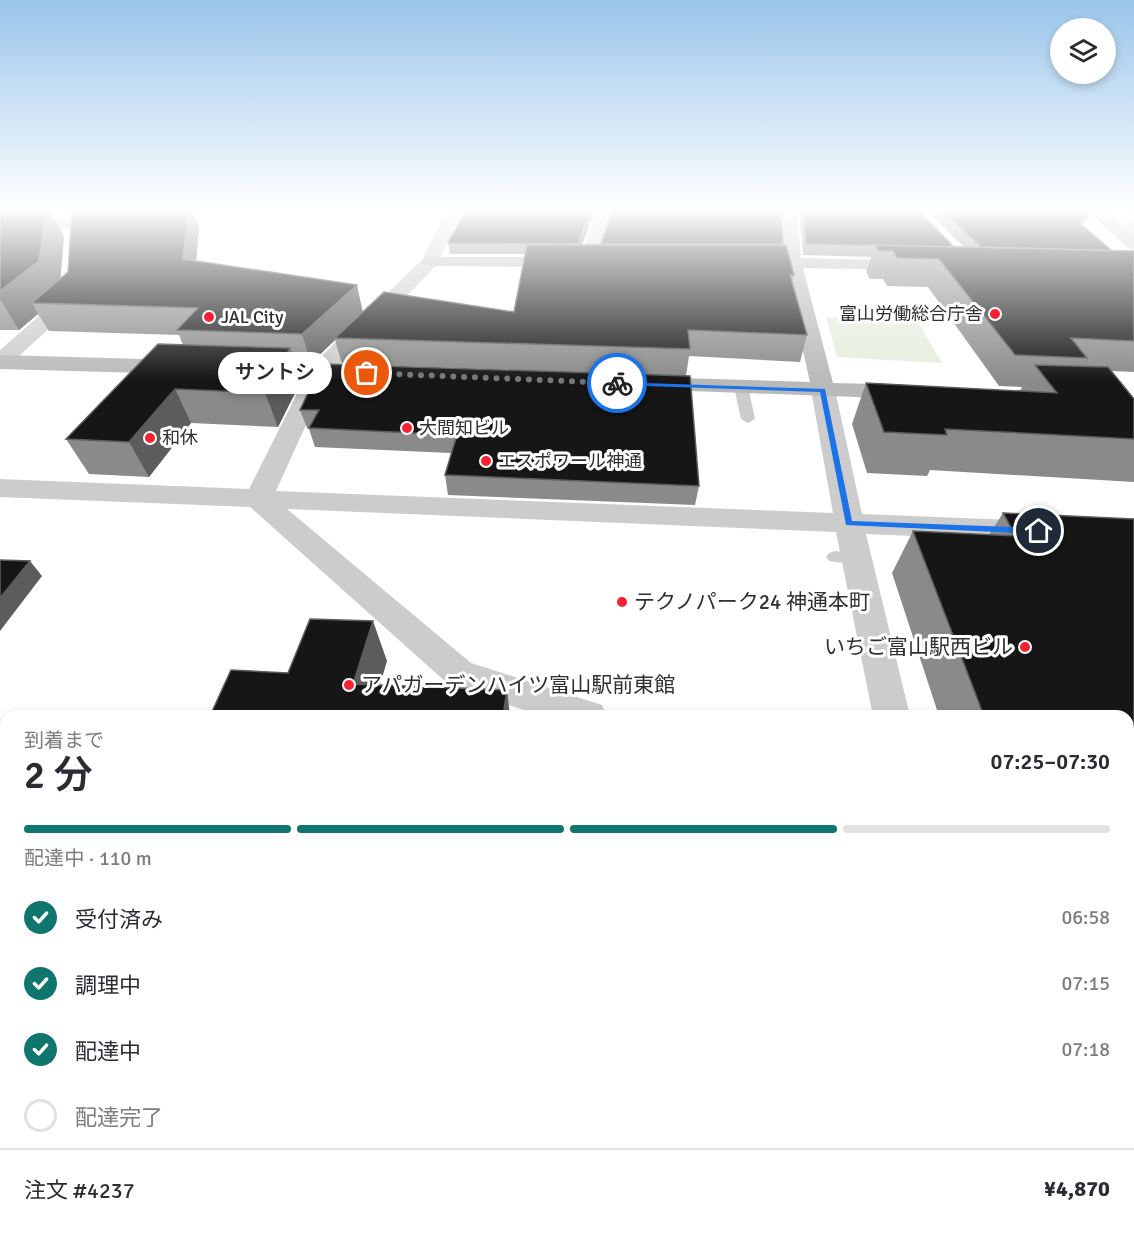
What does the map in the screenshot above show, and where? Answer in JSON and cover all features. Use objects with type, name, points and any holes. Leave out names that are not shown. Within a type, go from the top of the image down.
[{"type":"street","points":[[258,499],[319,371],[426,266]]},
{"type":"street","points":[[793,266],[823,390],[849,523],[847,558],[890,710]]},
{"type":"street","points":[[0,362],[70,299],[73,275]]},
{"type":"street","points":[[0,362],[203,368]]},
{"type":"street","points":[[238,369],[391,374]]},
{"type":"street","points":[[629,384],[930,393]]},
{"type":"street","points":[[0,488],[1063,532]]},
{"type":"street","points":[[258,499],[459,673],[571,710]]},
{"type":"lane","points":[[741,387],[748,418]]},
{"type":"green space","points":[[826,317],[917,320],[942,363],[837,357]]},
{"type":"building","points":[[0,266],[33,266],[0,291]]},
{"type":"building","points":[[68,266],[228,266],[357,285],[302,334],[177,330],[198,308],[32,303],[68,272]]},
{"type":"building","points":[[523,266],[792,266],[794,275],[790,275],[807,335],[688,330],[690,349],[335,338],[384,292],[514,312]]},
{"type":"building","points":[[944,266],[1134,266],[1134,341],[1071,338],[1087,358],[1015,355]]},
{"type":"building","points":[[158,344],[290,348],[265,393],[175,389],[129,442],[66,439]]},
{"type":"building","points":[[322,364],[690,376],[699,486],[445,475],[457,435],[309,428],[319,410],[300,410]]},
{"type":"building","points":[[1035,365],[1108,367],[1134,399],[1134,439],[945,429],[947,435],[884,432],[866,383],[1057,393]]},
{"type":"building","name":"いちご富山駅西ビル","points":[[1003,513],[1134,519],[1134,710],[982,710],[913,531],[1016,536]]},
{"type":"building","points":[[0,560],[30,561],[0,598]]},
{"type":"building","points":[[310,619],[373,621],[353,684],[507,690],[504,710],[213,710],[231,670],[288,673]]},
{"type":"way so far","points":[[367,373],[617,383]]},
{"type":"place","name":"富山労働総合庁舎","points":[[995,314]]},
{"type":"place","name":"JAL City","points":[[209,317]]},
{"type":"place","name":"サントシ","points":[[367,373]]},
{"type":"place","name":"大間知ビル","points":[[407,428]]},
{"type":"place","name":"和休","points":[[150,438]]},
{"type":"place","name":"エスポワール神通","points":[[486,461]]},
{"type":"place","name":"テクノパーク24 神通本町","points":[[622,602]]},
{"type":"place","name":"いちご富山駅西ビル","points":[[1025,647]]},
{"type":"place","name":"アパガーデンハイツ富山駅前東館","points":[[349,685]]},
{"type":"route","points":[[617,383],[823,390],[849,523],[1039,531]]}]
